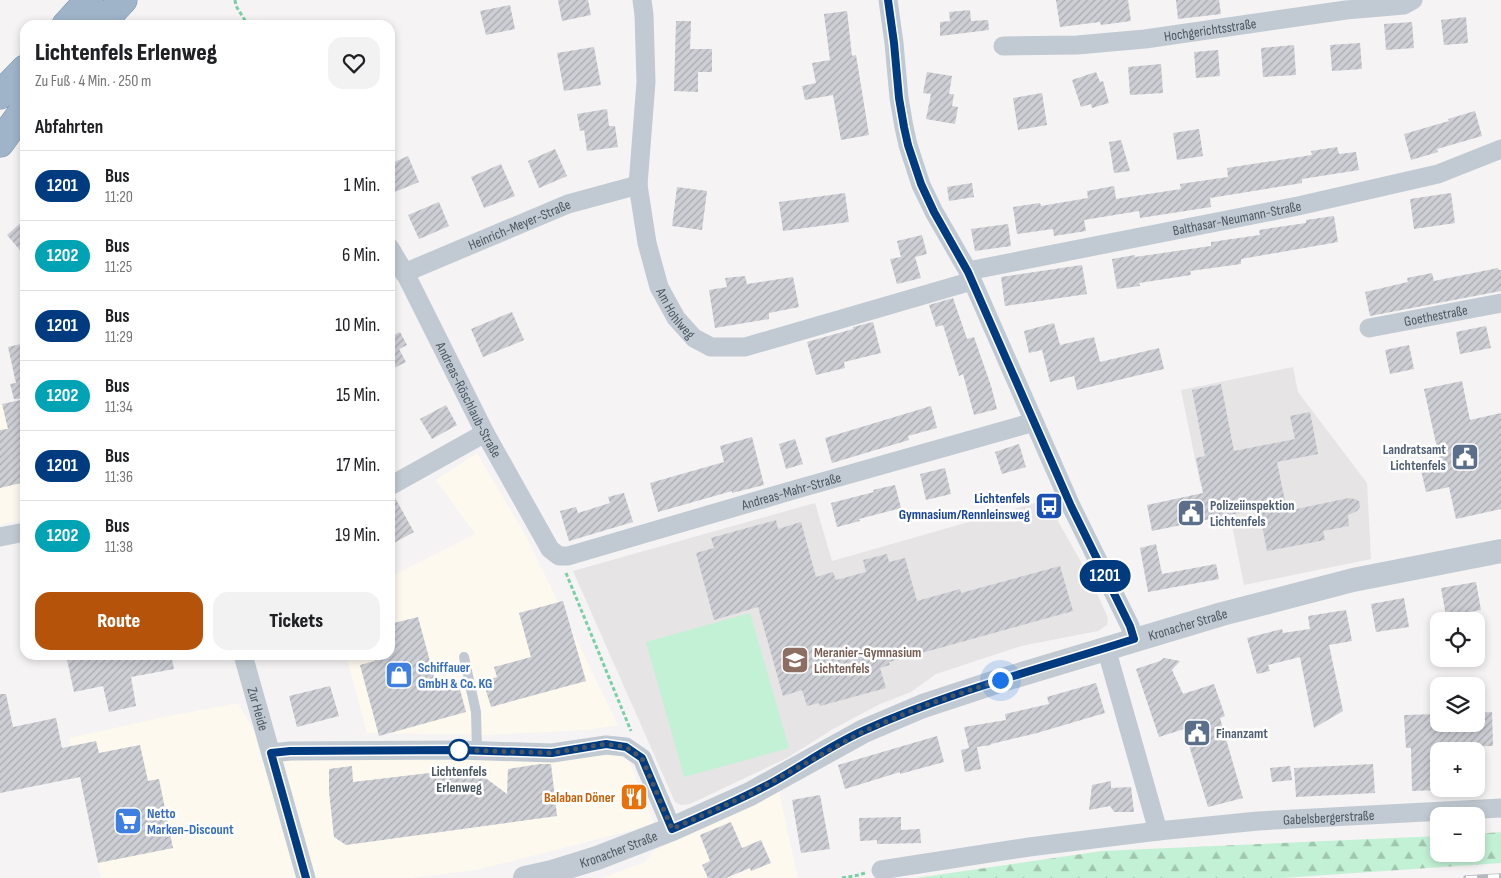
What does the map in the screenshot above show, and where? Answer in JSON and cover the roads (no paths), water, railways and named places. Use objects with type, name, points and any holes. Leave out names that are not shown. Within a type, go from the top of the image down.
[{"type":"highway","points":[[71,20],[89,0]]},
{"type":"highway","points":[[105,20],[123,0]]},
{"type":"highway","points":[[0,95],[20,74]]},
{"type":"highway","points":[[0,132],[20,112]]},
{"type":"highway","points":[[0,143],[20,114]]},
{"type":"street","name":"Am Hohlweg","points":[[642,0],[646,82],[638,185],[647,243],[659,286],[676,318],[694,338],[711,347],[745,347],[970,276]]},
{"type":"street","points":[[888,0],[899,98],[908,145],[921,184],[934,212],[970,276],[1071,506],[1130,626],[1134,639]]},
{"type":"street","name":"Hochgerichtsstraße","points":[[1004,46],[1077,45],[1145,39],[1346,10],[1404,5],[1413,0]]},
{"type":"street","name":"Balthasar-Neumann-Straße","points":[[970,276],[1438,174],[1501,149]]},
{"type":"street","name":"Heinrich-Meyer-Straße","points":[[400,277],[568,204],[638,185]]},
{"type":"street","name":"Andreas-Röschlaub-Straße","points":[[395,262],[400,277],[485,432],[555,553]]},
{"type":"street","name":"Goethestraße","points":[[1369,328],[1501,303]]},
{"type":"street","name":"Andreas-Mahr-Straße","points":[[555,553],[568,556],[797,488],[1034,422]]},
{"type":"street","points":[[395,483],[485,432]]},
{"type":"street","points":[[0,537],[20,533]]},
{"type":"street","name":"Kronacher Straße","points":[[526,878],[597,858],[672,829],[750,794],[872,727],[923,706],[1000,680],[1222,614],[1353,580],[1501,551]]},
{"type":"street","points":[[1106,648],[1158,831]]},
{"type":"street","name":"Zur Heide","points":[[244,660],[306,878]]},
{"type":"street","points":[[271,753],[290,751],[478,751],[552,753],[606,744],[626,747],[642,758],[672,829]]},
{"type":"street","name":"Gabelsbergerstraße","points":[[881,870],[1029,847],[1258,821],[1501,808]]},
{"type":"lane","points":[[464,657],[476,712],[478,751]]},
{"type":"railway","points":[[1466,878],[1501,876]]},
{"type":"place","name":"Landratsamt Lichtenfels","points":[[1465,457]]},
{"type":"place","name":"Lichtenfels Gymnasium/Rennleinsweg","points":[[1049,506]]},
{"type":"place","name":"Polizeiinspektion Lichtenfels","points":[[1191,513]]},
{"type":"place","name":"Meranier-Gymnasium Lichtenfels","points":[[795,660]]},
{"type":"place","name":"Schiffauer GmbH & Co. KG","points":[[399,675]]},
{"type":"place","name":"Finanzamt","points":[[1197,733]]},
{"type":"place","name":"Lichtenfels Erlenweg","points":[[459,750]]},
{"type":"place","name":"Balaban Döner","points":[[634,797]]},
{"type":"place","name":"Netto Marken-Discount","points":[[128,821]]}]
